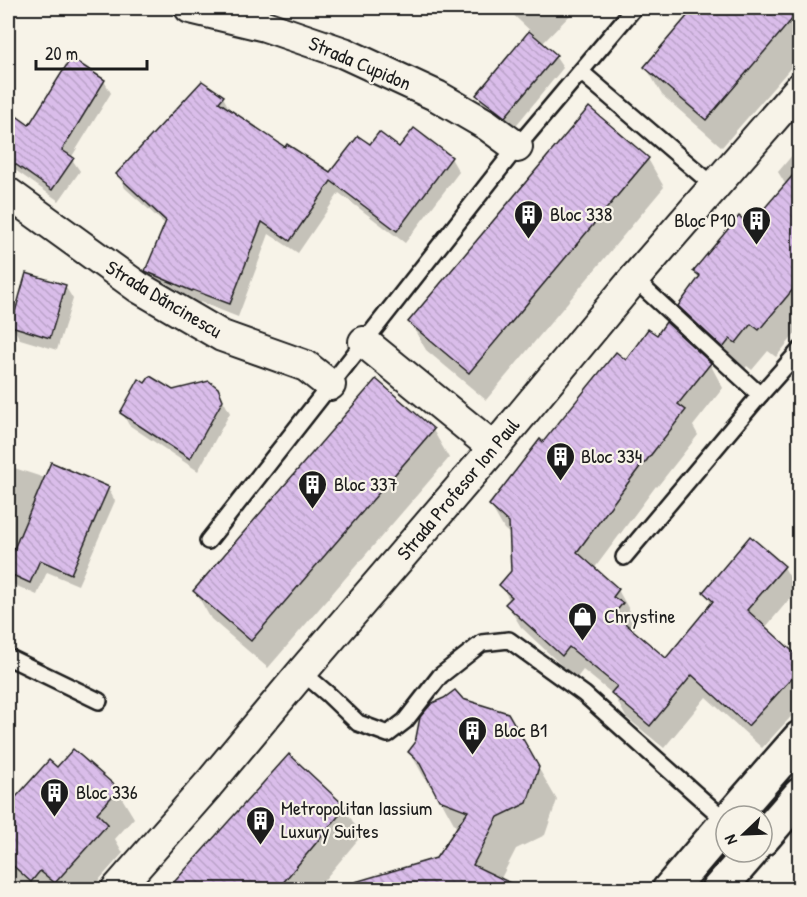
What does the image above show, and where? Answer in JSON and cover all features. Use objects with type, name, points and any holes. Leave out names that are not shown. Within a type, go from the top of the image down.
[{"type":"main road","points":[[742,804],[800,738]]},
{"type":"main road","points":[[774,825],[800,795]]},
{"type":"main road","points":[[669,890],[714,836]]},
{"type":"main road","points":[[718,890],[741,864]]},
{"type":"street","name":"Strada Cupidon","points":[[190,8],[266,26],[344,53],[437,96],[487,125],[517,147]]},
{"type":"street","name":"Strada Profesor Ion Paul","points":[[116,890],[494,448],[634,279],[800,88]]},
{"type":"street","name":"Strada Dăncinescu","points":[[8,193],[138,286],[222,336],[306,366],[330,385]]},
{"type":"street","points":[[364,342],[494,448]]},
{"type":"lane","points":[[207,541],[517,147],[634,8]]},
{"type":"lane","points":[[581,72],[714,186]]},
{"type":"lane","points":[[634,279],[760,395]]},
{"type":"lane","points":[[624,557],[800,350]]},
{"type":"lane","points":[[302,672],[358,723],[388,734],[405,721],[440,676],[474,649],[483,643],[508,640],[584,694],[714,811]]},
{"type":"lane","points":[[8,657],[99,701]]},
{"type":"building","points":[[694,8],[800,8],[706,120],[644,67]]},
{"type":"building","points":[[529,31],[557,55],[505,117],[476,95]]},
{"type":"building","points":[[71,58],[105,80],[62,150],[74,158],[52,190],[8,159],[8,110],[29,125]]},
{"type":"building","points":[[202,81],[224,96],[219,102],[285,147],[287,144],[330,172],[358,136],[370,144],[379,132],[399,147],[414,128],[452,157],[397,231],[331,181],[290,241],[262,222],[230,304],[145,271],[166,221],[116,174]]},
{"type":"building","name":"Bloc 338","points":[[589,107],[649,158],[469,373],[408,322]]},
{"type":"building","name":"Bloc P10","points":[[800,167],[800,281],[759,330],[751,324],[736,343],[730,339],[723,348],[678,306],[700,276],[693,271],[739,216],[750,225]]},
{"type":"building","points":[[26,273],[66,285],[50,338],[11,326]]},
{"type":"building","points":[[666,322],[711,363],[678,404],[686,410],[642,464],[577,552],[619,589],[613,597],[623,603],[614,614],[666,658],[713,601],[703,592],[750,536],[785,566],[747,610],[800,658],[800,669],[748,726],[692,675],[650,726],[611,693],[617,686],[569,647],[562,656],[505,604],[512,597],[499,585],[511,571],[509,523],[489,505],[540,439],[543,442],[616,352],[626,360],[648,329],[657,335]]},
{"type":"building","points":[[150,376],[173,390],[209,381],[218,388],[223,400],[190,459],[120,413],[139,379],[145,383]]},
{"type":"building","name":"Bloc 337","points":[[376,379],[434,429],[251,641],[193,591]]},
{"type":"building","points":[[51,462],[109,487],[71,574],[40,560],[30,583],[8,573],[8,563]]},
{"type":"building","name":"Bloc B1","points":[[455,690],[463,699],[508,713],[539,767],[527,803],[498,817],[473,865],[525,890],[356,890],[355,882],[436,858],[468,811],[439,800],[419,762],[408,752],[415,743],[420,717],[432,703]]},
{"type":"building","name":"Bloc 336","points":[[73,749],[119,789],[97,813],[108,824],[55,883],[40,871],[31,882],[8,861],[8,806],[49,760],[57,767]]},
{"type":"building","name":"Metropolitan Iassium Luxury Suites","points":[[289,754],[346,807],[277,890],[167,890]]},
{"type":"place","name":"Bloc 338","points":[[529,240]]},
{"type":"place","name":"Bloc P10","points":[[757,246]]},
{"type":"place","name":"Bloc 334","points":[[560,482]]},
{"type":"place","name":"Bloc 337","points":[[313,510]]},
{"type":"place","name":"Chrystine","points":[[583,642]]},
{"type":"place","name":"Bloc B1","points":[[473,756]]},
{"type":"place","name":"Bloc 336","points":[[55,818]]},
{"type":"place","name":"Metropolitan Iassium Luxury Suites","points":[[260,846]]}]
